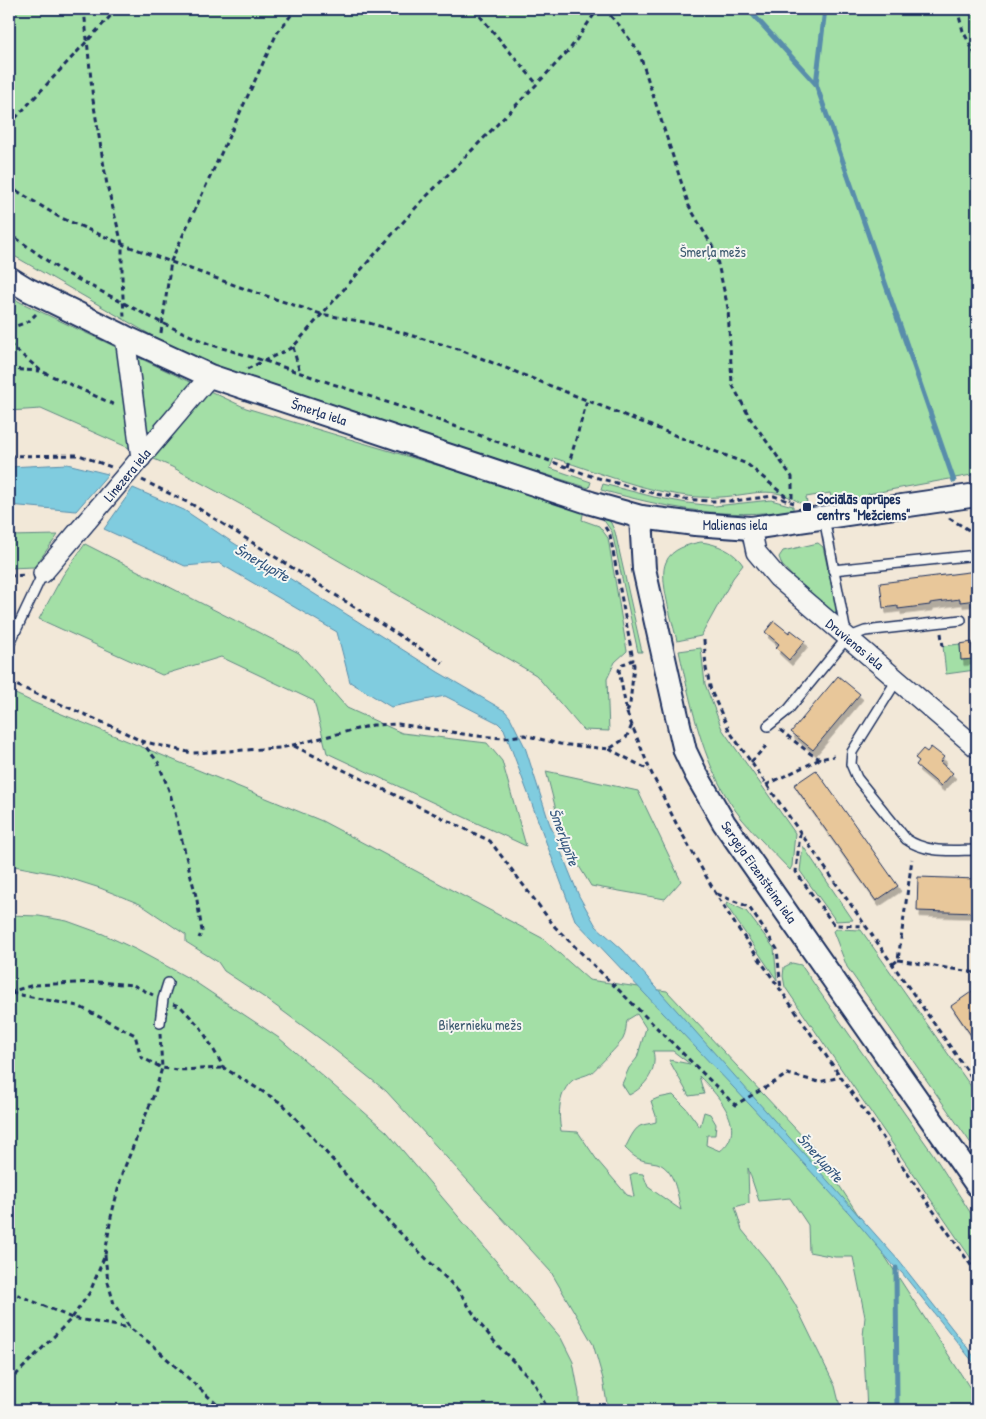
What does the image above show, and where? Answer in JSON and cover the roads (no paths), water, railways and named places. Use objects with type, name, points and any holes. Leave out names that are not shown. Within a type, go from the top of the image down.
[{"type":"street","name":"Šmerļa iela","points":[[9,278],[50,301],[210,376],[591,503],[641,517]]},
{"type":"street","points":[[125,337],[141,458]]},
{"type":"street","name":"Linezera iela","points":[[43,573],[210,376]]},
{"type":"street","name":"Malienas iela","points":[[641,517],[695,524],[751,528],[977,495]]},
{"type":"street","name":"Sergeja Eizenšteina iela","points":[[641,517],[646,578],[685,751],[696,774],[724,824],[975,1179]]},
{"type":"street","name":"Druvienas iela","points":[[751,528],[756,552],[770,571],[977,748]]},
{"type":"lane","points":[[824,517],[847,638]]},
{"type":"lane","points":[[833,570],[977,555]]},
{"type":"lane","points":[[9,645],[43,573]]},
{"type":"lane","points":[[768,726],[788,710],[847,638],[865,630],[961,620]]},
{"type":"lane","points":[[897,680],[852,752],[851,764],[857,778],[906,839],[915,846],[928,850],[977,850]]},
{"type":"lane","points":[[160,1023],[163,999],[168,982]]},
{"type":"water","points":[[67,464],[108,474],[76,511],[9,505],[9,467]]},
{"type":"water","name":"Šmerļupīte","points":[[133,488],[184,510],[438,672],[505,711],[525,747],[549,822],[579,896],[596,926],[623,950],[899,1261],[977,1360],[977,1367],[902,1273],[849,1213],[751,1106],[575,920],[504,729],[498,723],[445,696],[391,707],[350,682],[337,632],[219,563],[185,566],[104,529]]},
{"type":"waterway","points":[[748,9],[816,84]]},
{"type":"waterway","points":[[825,9],[816,84],[954,481]]},
{"type":"waterway","points":[[896,1268],[897,1410]]},
{"type":"place","name":"Sociālās aprūpes centrs \"Mežciems\"","points":[[807,507]]},
{"type":"park label","name":"Šmerļa mežs","points":[[713,252]]},
{"type":"park label","name":"Biķernieku mežs","points":[[480,1025]]}]
